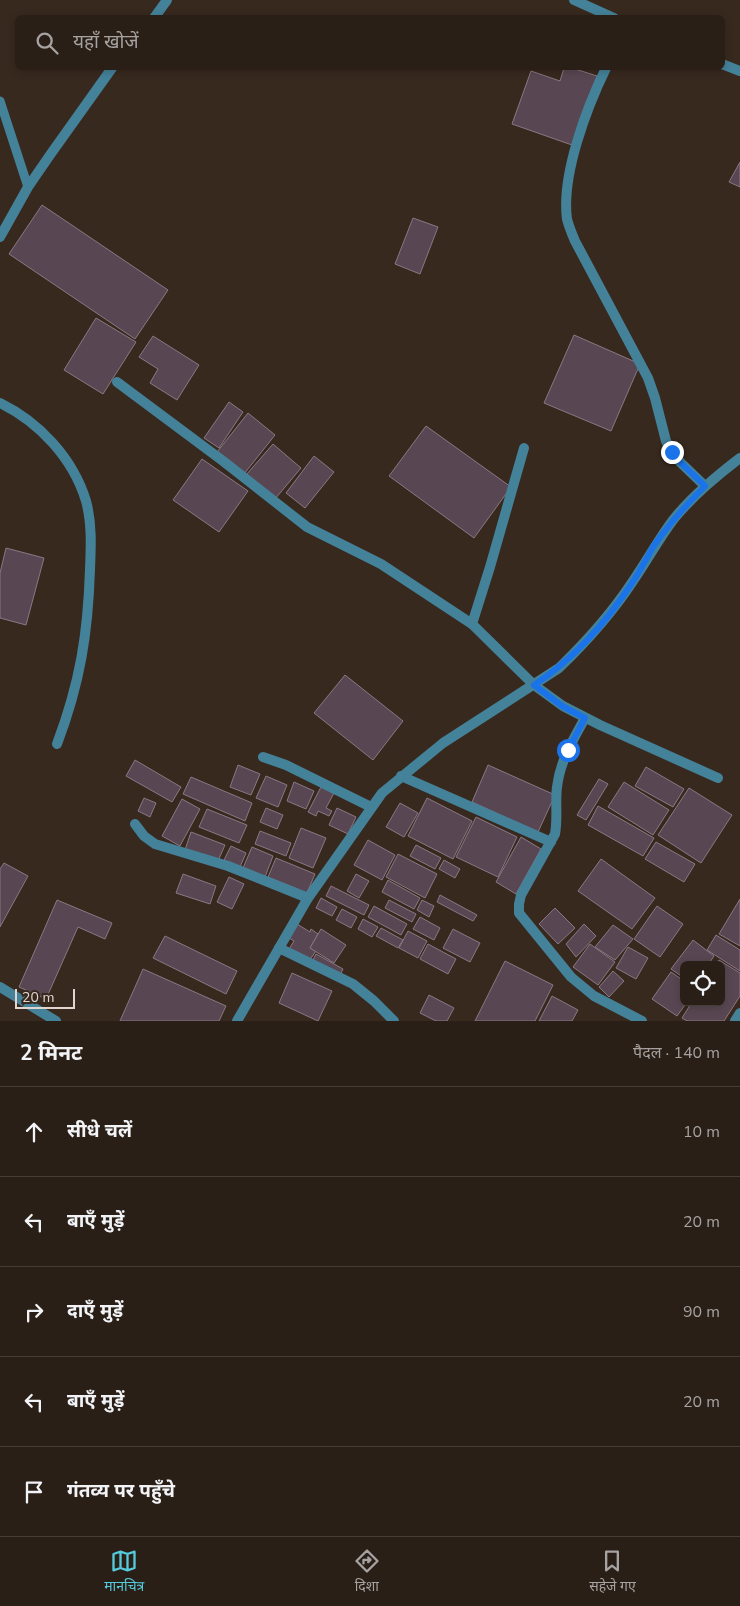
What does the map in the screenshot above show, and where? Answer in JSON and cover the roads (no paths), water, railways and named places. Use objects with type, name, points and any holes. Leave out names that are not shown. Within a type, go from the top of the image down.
[{"type":"street","points":[[156,15],[167,0]]},
{"type":"street","points":[[574,0],[607,15]]},
{"type":"street","points":[[725,65],[740,71]]},
{"type":"street","points":[[0,237],[28,187],[111,70]]},
{"type":"street","points":[[605,70],[584,119],[574,158],[569,180],[567,205],[569,229],[574,242],[648,378],[666,441],[681,463],[705,486]]},
{"type":"street","points":[[117,382],[223,461],[307,527],[394,572],[472,624],[534,685],[557,702],[585,718],[718,778]]},
{"type":"street","points":[[0,403],[33,423],[56,447],[79,484],[86,502],[90,524],[89,605],[81,667],[57,744]]},
{"type":"street","points":[[472,624],[524,448]]},
{"type":"street","points":[[237,1021],[308,898],[382,793],[443,743],[559,668],[594,632],[628,588],[672,521],[705,486],[740,458]]},
{"type":"street","points":[[585,718],[562,762],[556,801],[556,825],[551,842],[521,895],[518,904],[519,914],[571,977],[594,996],[642,1021]]},
{"type":"street","points":[[263,757],[286,765],[371,807]]},
{"type":"street","points":[[401,776],[551,842]]},
{"type":"street","points":[[135,824],[144,836],[155,844],[228,866],[308,898]]},
{"type":"street","points":[[279,948],[353,984],[374,1000],[394,1021]]},
{"type":"street","points":[[0,986],[56,1021]]},
{"type":"street","points":[[734,1021],[740,1013]]},
{"type":"lane","points":[[0,101],[28,187]]}]
